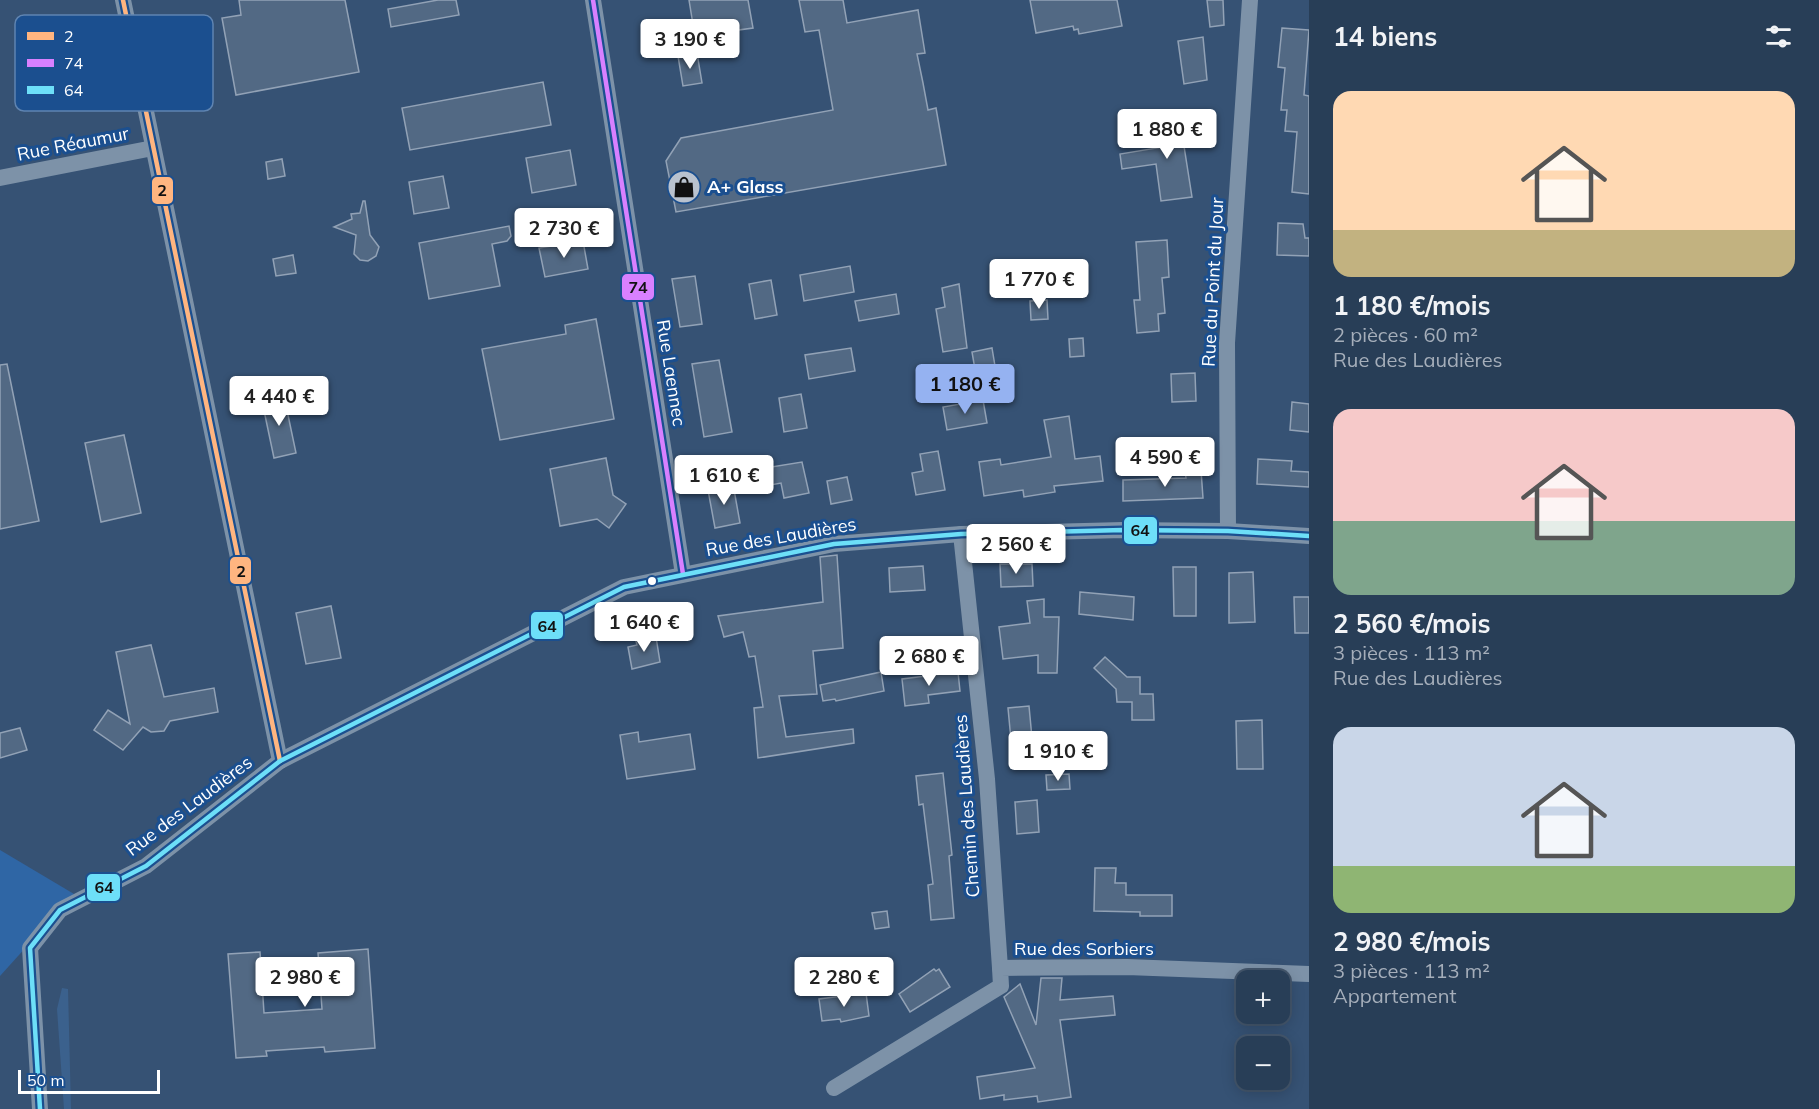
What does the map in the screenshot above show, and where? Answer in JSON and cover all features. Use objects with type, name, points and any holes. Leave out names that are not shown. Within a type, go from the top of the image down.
[{"type":"street","points":[[123,0],[126,15]]},
{"type":"street","name":"Rue Laennec","points":[[593,0],[683,574]]},
{"type":"street","name":"Rue du Point du Jour","points":[[1228,531],[1227,343],[1250,0]]},
{"type":"street","points":[[146,111],[280,761]]},
{"type":"street","name":"Rue Réaumur","points":[[0,178],[153,148]]},
{"type":"street","name":"Rue des Laudières","points":[[40,1109],[30,948],[60,910],[146,866],[280,761],[624,587],[834,544],[961,534],[1123,530],[1228,531],[1309,537]]},
{"type":"street","name":"Chemin des Laudières","points":[[961,534],[987,779],[1000,968]]},
{"type":"street","name":"Rue des Sorbiers","points":[[834,1089],[1001,986],[1000,968],[1127,967],[1309,974]]},
{"type":"shaded area","points":[[0,850],[74,894],[0,976]]},
{"type":"shaded area","points":[[62,988],[68,989],[71,1109],[64,1109],[57,1009]]},
{"type":"building","points":[[239,0],[345,0],[359,72],[236,95],[222,18],[241,15]]},
{"type":"building","points":[[438,0],[456,0],[459,15],[391,27],[388,9]]},
{"type":"building","points":[[689,0],[748,0],[753,28],[724,32],[725,38],[696,43]]},
{"type":"building","points":[[799,0],[843,0],[847,23],[918,10],[925,53],[917,54],[928,110],[936,108],[946,165],[676,212],[666,161],[681,138],[833,110],[819,30],[805,32]]},
{"type":"building","points":[[1030,0],[1117,0],[1122,26],[1079,34],[1078,29],[1074,30],[1073,26],[1036,33]]},
{"type":"building","points":[[1207,0],[1223,0],[1224,25],[1210,27]]},
{"type":"building","points":[[1282,28],[1309,30],[1304,95],[1309,96],[1309,194],[1292,192],[1297,132],[1285,131],[1287,110],[1281,110],[1285,68],[1278,67]]},
{"type":"building","points":[[1203,37],[1207,80],[1184,84],[1178,41]]},
{"type":"building","points":[[697,53],[702,83],[683,86],[678,56]]},
{"type":"building","points":[[543,82],[551,125],[410,150],[402,108]]},
{"type":"building","points":[[1185,116],[1189,145],[1184,146],[1192,197],[1161,201],[1156,164],[1122,169],[1120,154],[1163,147],[1159,120]]},
{"type":"building","points":[[570,150],[576,185],[532,193],[526,158]]},
{"type":"building","points":[[282,159],[285,176],[268,179],[266,162]]},
{"type":"building","points":[[443,176],[449,208],[414,214],[409,182]]},
{"type":"building","points":[[363,201],[365,201],[370,235],[379,247],[376,256],[368,261],[360,260],[354,254],[356,235],[334,227],[352,219],[351,214],[360,213]]},
{"type":"building","points":[[1278,223],[1303,224],[1305,238],[1309,238],[1309,256],[1277,255]]},
{"type":"building","points":[[509,226],[511,236],[507,241],[492,244],[500,286],[429,299],[419,243]]},
{"type":"building","points":[[1167,240],[1169,277],[1162,278],[1165,313],[1158,314],[1159,331],[1137,333],[1134,300],[1140,300],[1136,242]]},
{"type":"building","points":[[583,241],[588,269],[545,277],[539,248]]},
{"type":"building","points":[[293,255],[296,273],[276,276],[273,259]]},
{"type":"building","points":[[850,266],[854,292],[804,301],[800,275]]},
{"type":"building","points":[[695,276],[702,324],[680,327],[672,279]]},
{"type":"building","points":[[771,280],[777,315],[755,319],[749,284]]},
{"type":"building","points":[[959,284],[967,348],[943,352],[936,309],[945,307],[942,288]]},
{"type":"building","points":[[896,294],[899,314],[859,321],[855,301]]},
{"type":"building","points":[[1047,300],[1048,319],[1031,320],[1030,301]]},
{"type":"building","points":[[596,319],[614,419],[500,440],[482,349],[566,334],[565,325]]},
{"type":"building","points":[[1083,338],[1084,356],[1070,357],[1069,339]]},
{"type":"building","points":[[851,348],[855,371],[809,379],[805,355]]},
{"type":"building","points":[[992,348],[998,384],[978,387],[972,352]]},
{"type":"building","points":[[719,360],[732,432],[704,437],[692,364]]},
{"type":"building","points":[[7,364],[39,521],[0,529],[0,365]]},
{"type":"building","points":[[1195,373],[1196,401],[1172,402],[1171,374]]},
{"type":"building","points":[[801,394],[807,428],[784,432],[779,398]]},
{"type":"building","points":[[284,396],[296,453],[274,458],[262,401]]},
{"type":"building","points":[[983,400],[987,423],[947,430],[943,407]]},
{"type":"building","points":[[1292,402],[1309,404],[1309,432],[1290,430]]},
{"type":"building","points":[[1069,416],[1075,459],[1100,456],[1103,481],[1054,486],[1055,492],[1024,497],[1023,490],[984,496],[979,462],[1000,459],[1001,465],[1051,457],[1044,420]]},
{"type":"building","points":[[124,435],[141,513],[101,522],[85,443]]},
{"type":"building","points":[[938,451],[945,490],[916,495],[912,473],[923,471],[920,454]]},
{"type":"building","points":[[606,458],[613,495],[626,504],[609,528],[597,519],[560,526],[550,469]]},
{"type":"building","points":[[1258,459],[1292,461],[1291,471],[1309,472],[1309,487],[1257,484]]},
{"type":"building","points":[[758,462],[759,469],[802,462],[809,493],[784,498],[781,483],[742,490],[738,465]]},
{"type":"building","points":[[1201,470],[1203,498],[1123,501],[1123,480],[1186,478],[1185,471]]},
{"type":"building","points":[[847,477],[852,500],[831,504],[827,481]]},
{"type":"building","points":[[733,484],[740,523],[715,528],[708,490]]},
{"type":"building","points":[[837,555],[843,648],[813,651],[817,694],[779,696],[786,737],[853,729],[854,743],[758,758],[754,708],[763,707],[755,656],[749,657],[743,632],[724,637],[718,616],[823,602],[820,557]]},
{"type":"building","points":[[1000,564],[1032,564],[1033,586],[1001,587]]},
{"type":"building","points":[[923,566],[925,590],[890,592],[889,568]]},
{"type":"building","points":[[1173,567],[1196,567],[1196,616],[1174,616]]},
{"type":"building","points":[[1253,572],[1255,622],[1229,623],[1229,573]]},
{"type":"building","points":[[1080,592],[1134,597],[1133,620],[1079,614]]},
{"type":"building","points":[[1294,597],[1309,597],[1309,633],[1295,633]]},
{"type":"building","points":[[1044,599],[1044,617],[1059,617],[1057,673],[1038,673],[1038,655],[1003,659],[999,627],[1030,623],[1027,601]]},
{"type":"building","points":[[331,606],[341,658],[306,664],[296,613]]},
{"type":"building","points":[[656,637],[660,662],[632,669],[628,647],[637,645],[636,641]]},
{"type":"building","points":[[151,645],[164,697],[214,688],[218,712],[170,721],[164,731],[151,732],[143,727],[123,750],[94,730],[108,710],[130,724],[116,652]]},
{"type":"building","points":[[1105,657],[1127,677],[1140,677],[1140,694],[1153,694],[1154,720],[1132,720],[1132,702],[1117,702],[1116,689],[1094,668]]},
{"type":"building","points":[[881,672],[884,691],[836,701],[835,699],[823,701],[820,685]]},
{"type":"building","points":[[958,672],[960,691],[928,695],[929,703],[905,706],[902,679]]},
{"type":"building","points":[[1029,706],[1032,738],[1011,740],[1008,708]]},
{"type":"building","points":[[1262,720],[1263,769],[1237,769],[1236,721]]},
{"type":"building","points":[[20,728],[27,750],[0,758],[0,733]]},
{"type":"building","points":[[638,732],[639,742],[690,734],[695,769],[627,779],[620,735]]},
{"type":"building","points":[[943,773],[952,855],[949,856],[954,918],[931,920],[928,885],[933,884],[923,804],[919,805],[916,776]]},
{"type":"building","points":[[1069,774],[1070,789],[1047,790],[1046,775]]},
{"type":"building","points":[[1037,800],[1039,832],[1017,834],[1015,802]]},
{"type":"building","points":[[1095,868],[1116,868],[1115,883],[1126,883],[1126,895],[1172,895],[1172,916],[1140,916],[1140,912],[1094,911]]},
{"type":"building","points":[[887,911],[889,927],[875,929],[872,913]]},
{"type":"building","points":[[368,949],[375,1048],[325,1052],[324,1047],[266,1051],[267,1056],[236,1058],[228,954],[260,952],[264,1013],[322,1009],[318,953]]},
{"type":"building","points":[[934,969],[936,971],[939,969],[950,987],[910,1012],[899,994]]},
{"type":"building","points":[[1041,978],[1062,978],[1060,1000],[1113,996],[1115,1015],[1060,1020],[1071,1097],[1038,1102],[1037,1096],[1004,1100],[1004,1095],[980,1099],[977,1077],[1035,1068],[1004,997],[1020,984],[1036,1025]]},
{"type":"building","points":[[866,993],[869,1016],[841,1022],[840,1019],[822,1021],[819,999]]},
{"type":"transit line","name":"2","points":[[123,0],[126,15]]},
{"type":"transit line","name":"74","points":[[593,0],[683,574]]},
{"type":"transit line","name":"2","points":[[146,111],[280,761]]},
{"type":"transit line","name":"64","points":[[40,1109],[30,948],[60,910],[146,866],[280,761],[624,587],[834,544],[961,534],[1123,530],[1228,531],[1309,536]]},
{"type":"place","name":"A+ Glass","points":[[684,187]]}]
